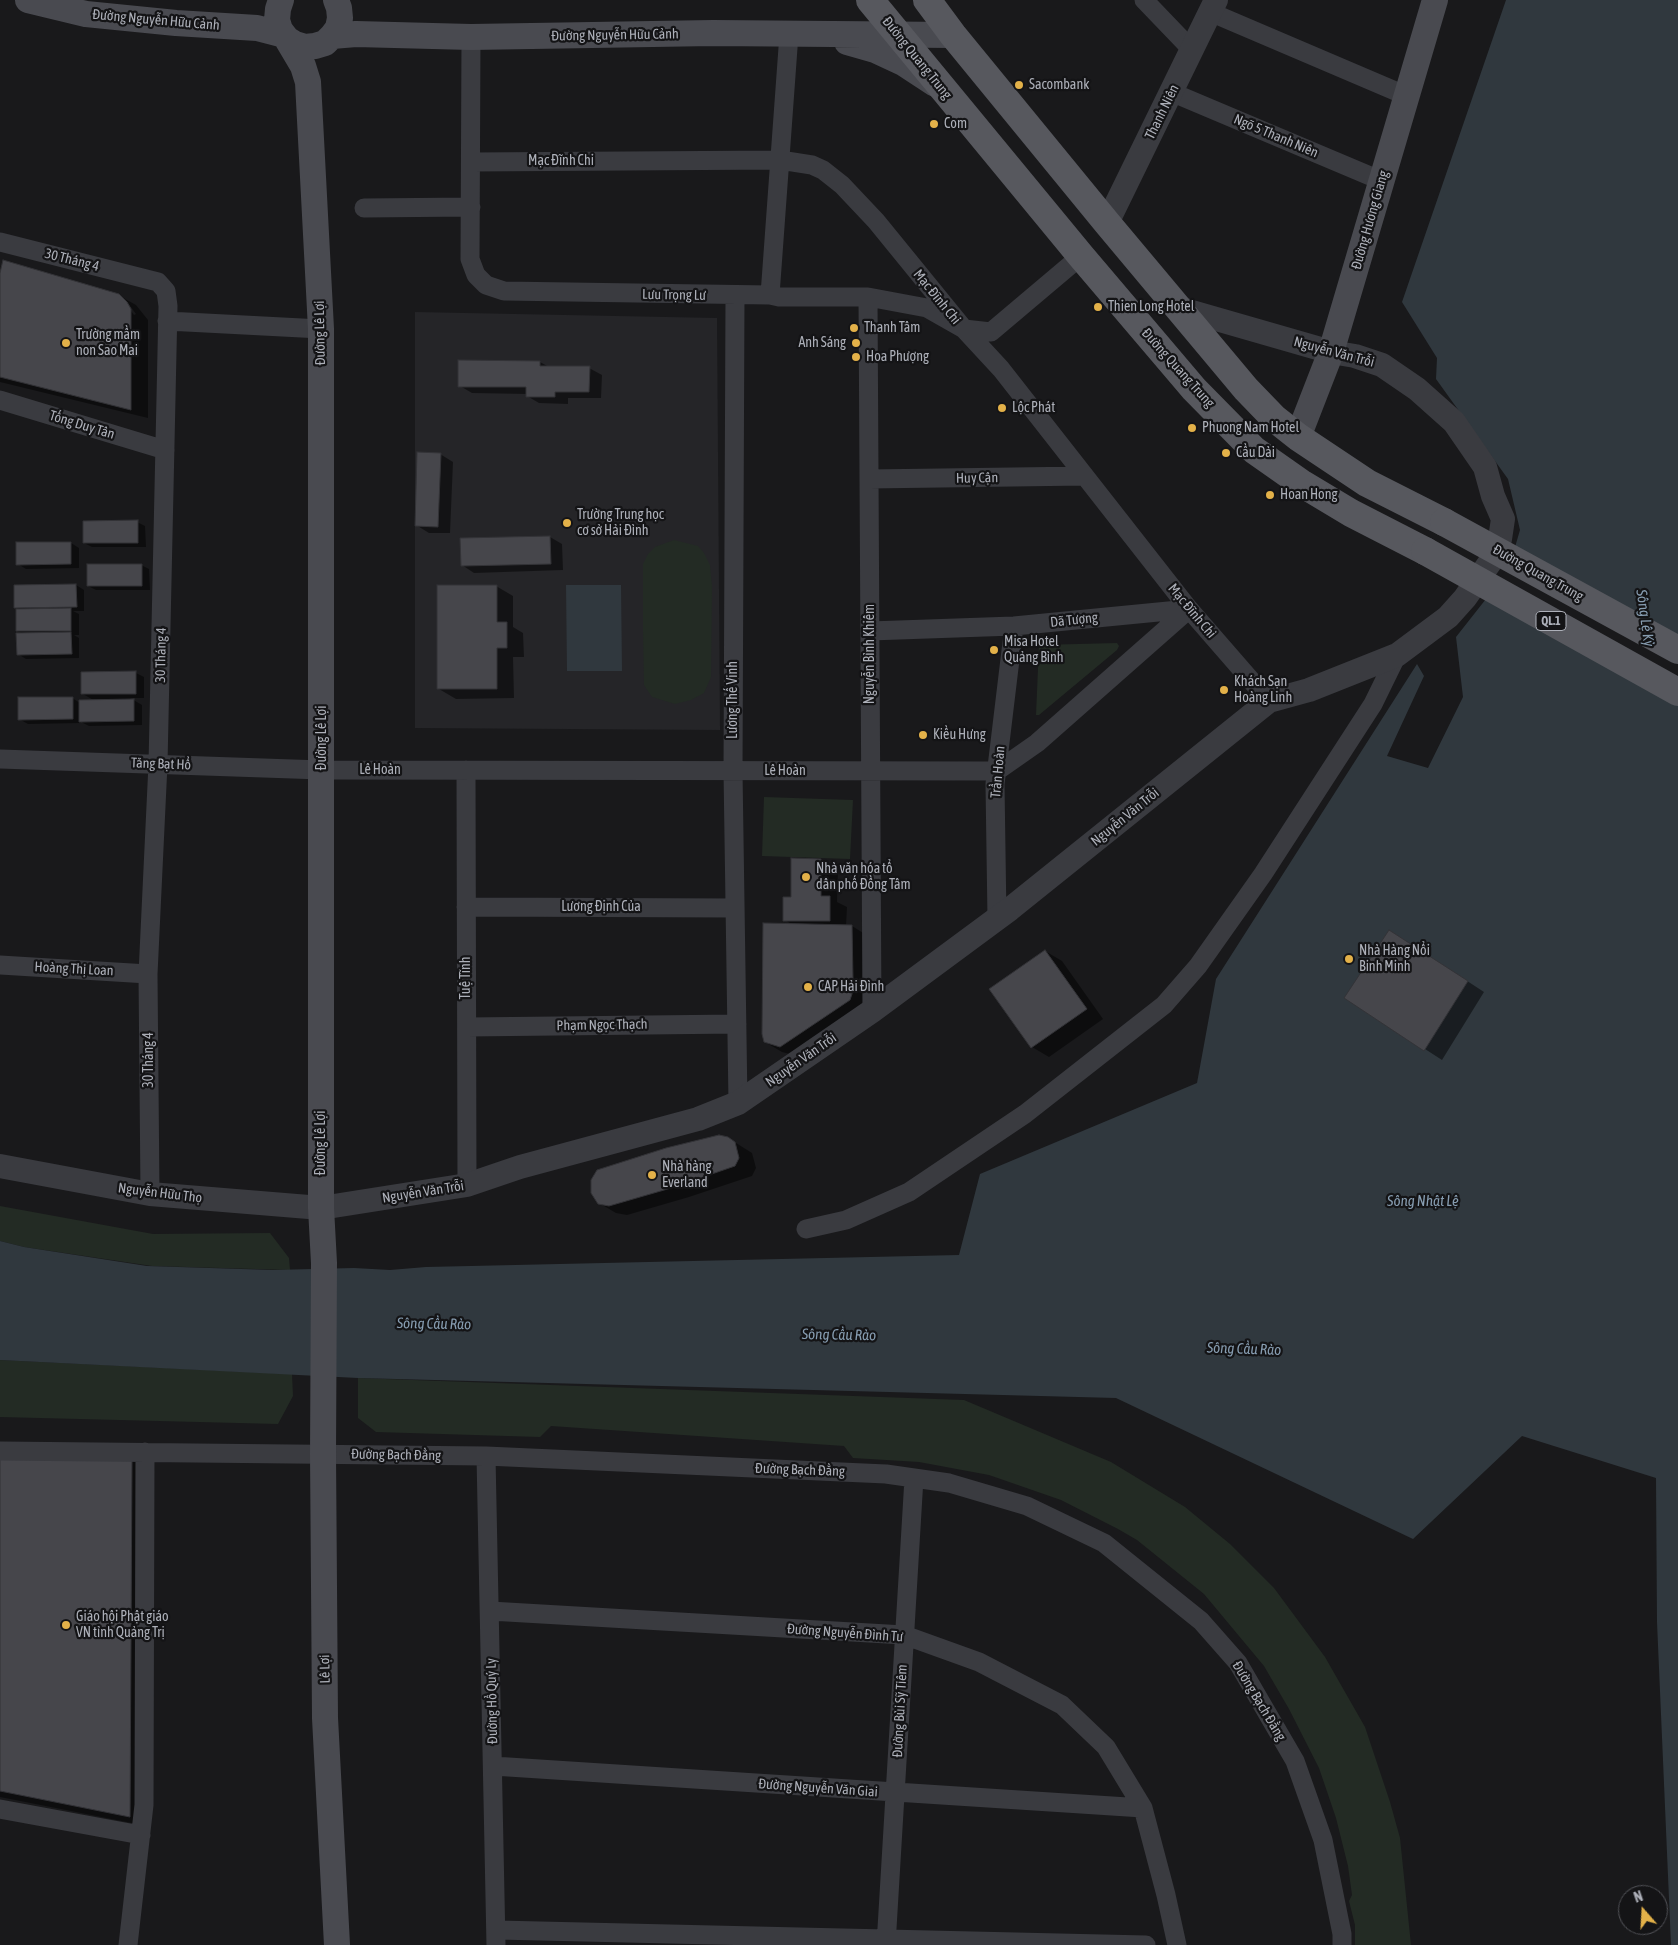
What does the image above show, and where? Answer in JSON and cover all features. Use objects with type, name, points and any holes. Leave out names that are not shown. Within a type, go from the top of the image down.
[{"type":"main road","name":"Đường Nguyễn Hữu Cảnh","points":[[28,0],[86,14],[176,23],[257,28],[285,37],[305,47],[356,34],[471,37],[796,34],[953,35]]},
{"type":"main road","name":"Đường Lê Lợi","points":[[281,0],[277,20],[303,66],[308,82],[321,329],[321,1208],[324,1263],[324,1393]]},
{"type":"main road","name":"Đường Lê Lợi","points":[[308,82],[312,66],[338,28],[340,18],[336,0]]},
{"type":"main road","name":"Đường Quang Trung","points":[[870,0],[941,88],[1194,389],[1254,450],[1301,483],[1350,513],[1425,551],[1678,692]]},
{"type":"main road","name":"Đường Quang Trung","points":[[928,0],[953,35],[1107,223],[1246,389],[1274,418],[1298,437],[1367,483],[1444,522],[1678,650]]},
{"type":"main road","name":"Đường Hương Giang","points":[[1298,437],[1331,352],[1435,0]]},
{"type":"main road","points":[[796,34],[838,40],[875,50],[903,63],[941,88]]},
{"type":"main road","points":[[1081,256],[1107,223]]},
{"type":"main road","name":"Lê Lợi","points":[[324,1393],[325,1718],[337,1945]]},
{"type":"street","points":[[1144,0],[1192,50]]},
{"type":"street","points":[[1213,6],[1407,96]]},
{"type":"street","name":"Thanh Niên","points":[[1107,223],[1213,6]]},
{"type":"street","points":[[770,295],[780,160],[796,34]]},
{"type":"street","name":"Lưu Trọng Lư","points":[[471,37],[472,162],[470,259],[476,275],[486,285],[504,291],[735,296],[770,295],[779,297],[868,296],[927,308],[964,329],[991,332],[1081,256]]},
{"type":"street","name":"Ngõ 5 Thanh Niên","points":[[1171,92],[1382,181]]},
{"type":"street","name":"Mạc Đĩnh Chi","points":[[472,162],[780,160],[812,165],[823,170],[842,185],[876,220],[964,329],[1001,369],[1189,609],[1269,701]]},
{"type":"street","points":[[364,208],[471,207]]},
{"type":"street","name":"30 Tháng 4","points":[[0,242],[158,282],[166,290],[168,306],[158,764],[148,974],[150,1194]]},
{"type":"street","name":"Lương Thế Vinh","points":[[735,296],[733,771],[738,1103]]},
{"type":"street","name":"Nguyễn Bỉnh Khiêm","points":[[868,296],[872,1011]]},
{"type":"street","name":"Nguyễn Văn Trỗi","points":[[321,1208],[466,1185],[520,1167],[698,1119],[738,1103],[872,1011],[997,918],[1269,701],[1309,690],[1397,656],[1448,617],[1465,598],[1493,558],[1500,539],[1503,519],[1493,496],[1485,467],[1454,422],[1417,389],[1382,365],[1178,308]]},
{"type":"street","points":[[167,321],[321,329]]},
{"type":"street","name":"Tống Duy Tân","points":[[0,400],[165,450]]},
{"type":"street","name":"Huy Cận","points":[[869,479],[1085,476]]},
{"type":"street","points":[[997,771],[1037,743],[1189,609]]},
{"type":"street","name":"Dã Tượng","points":[[870,631],[1014,626],[1189,609]]},
{"type":"street","name":"Trần Hoàn","points":[[997,918],[995,784],[1014,626]]},
{"type":"street","points":[[806,1229],[846,1220],[909,1192],[1025,1114],[1164,1005],[1198,966],[1263,874],[1373,704],[1397,656]]},
{"type":"street","name":"Tăng Bạt Hổ","points":[[0,759],[322,770]]},
{"type":"street","name":"Lê Hoàn","points":[[322,770],[997,771]]},
{"type":"street","name":"Tuệ Tĩnh","points":[[466,770],[466,1185]]},
{"type":"street","name":"Lương Định Của","points":[[466,907],[735,908]]},
{"type":"street","name":"Hoàng Thị Loan","points":[[0,965],[148,974]]},
{"type":"street","name":"Phạm Ngọc Thạch","points":[[466,1027],[737,1024]]},
{"type":"street","name":"Nguyễn Hữu Thọ","points":[[0,1166],[150,1194],[321,1208]]},
{"type":"street","name":"Đường Bạch Đằng","points":[[0,1451],[486,1456],[886,1474],[949,1483],[1028,1506],[1104,1543],[1201,1621],[1238,1663],[1295,1761],[1323,1840],[1342,1934],[1342,1945]]},
{"type":"street","points":[[128,1945],[144,1805],[145,1452]]},
{"type":"street","name":"Đường Hồ Quý Ly","points":[[486,1456],[497,1938]]},
{"type":"street","name":"Đường Bùi Sỹ Tiêm","points":[[886,1942],[914,1478]]},
{"type":"street","name":"Đường Nguyễn Đình Tư","points":[[490,1611],[904,1635],[979,1662],[1062,1705],[1106,1747],[1143,1808],[1177,1945]]},
{"type":"street","name":"Đường Nguyễn Văn Giai","points":[[493,1766],[1143,1808]]},
{"type":"street","points":[[0,1809],[141,1835]]},
{"type":"street","points":[[497,1938],[1146,1945]]},
{"type":"shaded area","name":"Trường Trung học cơ sở Hải Đình","points":[[415,312],[717,318],[720,730],[415,728]]},
{"type":"shaded area","points":[[674,540],[698,546],[704,553],[710,565],[712,587],[711,677],[704,693],[691,700],[675,704],[652,697],[644,685],[643,632],[643,564],[648,554],[655,547]]},
{"type":"shaded area","points":[[1117,643],[1119,646],[1117,650],[1039,715],[1036,715],[1039,645]]},
{"type":"shaded area","points":[[764,797],[853,800],[850,859],[762,856]]},
{"type":"shaded area","points":[[0,1206],[153,1234],[270,1233],[289,1258],[290,1270],[152,1266],[24,1247],[0,1241]]},
{"type":"shaded area","points":[[0,1360],[292,1374],[293,1396],[278,1424],[0,1417]]},
{"type":"shaded area","points":[[358,1378],[964,1400],[1111,1462],[1185,1507],[1230,1544],[1274,1588],[1325,1657],[1365,1727],[1390,1802],[1400,1838],[1411,1945],[1355,1945],[1355,1925],[1349,1901],[1352,1895],[1348,1866],[1336,1818],[1319,1768],[1289,1709],[1264,1666],[1204,1594],[1137,1540],[1118,1529],[1061,1500],[989,1475],[919,1462],[853,1458],[844,1446],[551,1426],[540,1437],[376,1432],[358,1418]]},
{"type":"water","name":"Sông Nhật Lệ","points":[[1506,0],[1678,0],[1678,1945],[1671,1945],[1657,1622],[1656,1478],[1522,1436],[1413,1539],[1116,1398],[358,1378],[0,1360],[0,1241],[24,1247],[147,1266],[273,1270],[354,1268],[390,1270],[426,1267],[959,1255],[980,1174],[1197,1083],[1216,979],[1417,664],[1424,676],[1387,756],[1428,768],[1463,697],[1456,637],[1508,571],[1520,530],[1508,479],[1436,379],[1437,358],[1402,302]]},
{"type":"water","points":[[566,585],[621,585],[622,671],[567,671]]},
{"type":"pier","points":[[1506,570],[1678,638],[1678,703],[1487,594]]},
{"type":"building","name":"Trường mầm non Sao Mai","points":[[3,260],[119,294],[127,302],[131,309],[131,410],[0,377],[0,273]]},
{"type":"building","points":[[458,360],[540,361],[540,366],[590,366],[589,392],[555,392],[555,397],[526,397],[526,387],[458,387]]},
{"type":"building","points":[[417,452],[441,453],[438,527],[415,526]]},
{"type":"building","points":[[138,520],[138,543],[83,543],[83,521]]},
{"type":"building","points":[[550,536],[551,564],[461,566],[460,538]]},
{"type":"building","points":[[16,542],[71,542],[71,564],[16,565]]},
{"type":"building","points":[[87,564],[142,564],[142,586],[87,586]]},
{"type":"building","points":[[76,584],[77,607],[14,608],[14,585]]},
{"type":"building","points":[[437,585],[497,585],[497,622],[507,622],[507,648],[497,648],[497,689],[437,689]]},
{"type":"building","points":[[71,608],[71,631],[16,631],[16,609]]},
{"type":"building","points":[[71,632],[72,654],[17,655],[16,633]]},
{"type":"building","points":[[136,671],[136,694],[81,694],[81,672]]},
{"type":"building","points":[[18,697],[73,697],[73,719],[18,720]]},
{"type":"building","points":[[134,699],[134,721],[79,722],[79,700]]},
{"type":"building","name":"Nhà văn hóa tổ dân phố Đồng Tâm","points":[[791,858],[821,859],[821,896],[830,896],[830,921],[783,921],[783,897],[791,897]]},
{"type":"building","name":"CAP Hải Đình","points":[[763,923],[852,925],[853,980],[850,1000],[780,1047],[764,1042],[762,1034]]},
{"type":"building","points":[[1389,930],[1468,981],[1424,1051],[1344,998]]},
{"type":"building","points":[[1045,950],[1087,1009],[1031,1048],[989,989]]},
{"type":"building","name":"Nhà hàng Everland","points":[[719,1135],[728,1137],[735,1142],[739,1158],[735,1166],[671,1188],[609,1206],[598,1204],[591,1193],[591,1180],[597,1170],[666,1148]]},
{"type":"building","name":"Giáo hội Phật giáo VN tỉnh Quảng Trị","points":[[132,1456],[130,1817],[0,1791],[0,1458]]},
{"type":"place","name":"Sacombank","points":[[1019,85]]},
{"type":"place","name":"Com","points":[[934,124]]},
{"type":"place","name":"Thien Long Hotel","points":[[1098,307]]},
{"type":"place","name":"Thanh Tâm","points":[[854,328]]},
{"type":"place","name":"Trường mầm non Sao Mai","points":[[66,343]]},
{"type":"place","name":"Anh Sáng","points":[[856,343]]},
{"type":"place","name":"Hoa Phượng","points":[[856,357]]},
{"type":"place","name":"Lộc Phát","points":[[1002,408]]},
{"type":"place","name":"Phuong Nam Hotel","points":[[1192,428]]},
{"type":"place","name":"Cầu Dài","points":[[1226,453]]},
{"type":"place","name":"Hoan Hong","points":[[1270,495]]},
{"type":"place","name":"Trường Trung học cơ sở Hải Đình","points":[[567,523]]},
{"type":"place","name":"Misa Hotel Quảng Bình","points":[[994,650]]},
{"type":"place","name":"Khách Sạn Hoàng Linh","points":[[1224,690]]},
{"type":"place","name":"Kiều Hưng","points":[[923,735]]},
{"type":"place","name":"Nhà văn hóa tổ dân phố Đồng Tâm","points":[[806,877]]},
{"type":"place","name":"Nhà Hàng Nổi Binh Minh","points":[[1349,959]]},
{"type":"place","name":"CAP Hải Đình","points":[[808,987]]},
{"type":"place","name":"Nhà hàng Everland","points":[[652,1175]]},
{"type":"place","name":"Giáo hội Phật giáo VN tỉnh Quảng Trị","points":[[66,1625]]},
{"type":"water label","name":"Sông Lệ Kỳ","points":[[1645,618]]},
{"type":"water label","name":"Sông Cầu Rào","points":[[434,1324]]},
{"type":"water label","name":"Sông Cầu Rào","points":[[839,1335]]},
{"type":"water label","name":"Sông Cầu Rào","points":[[1244,1349]]}]
